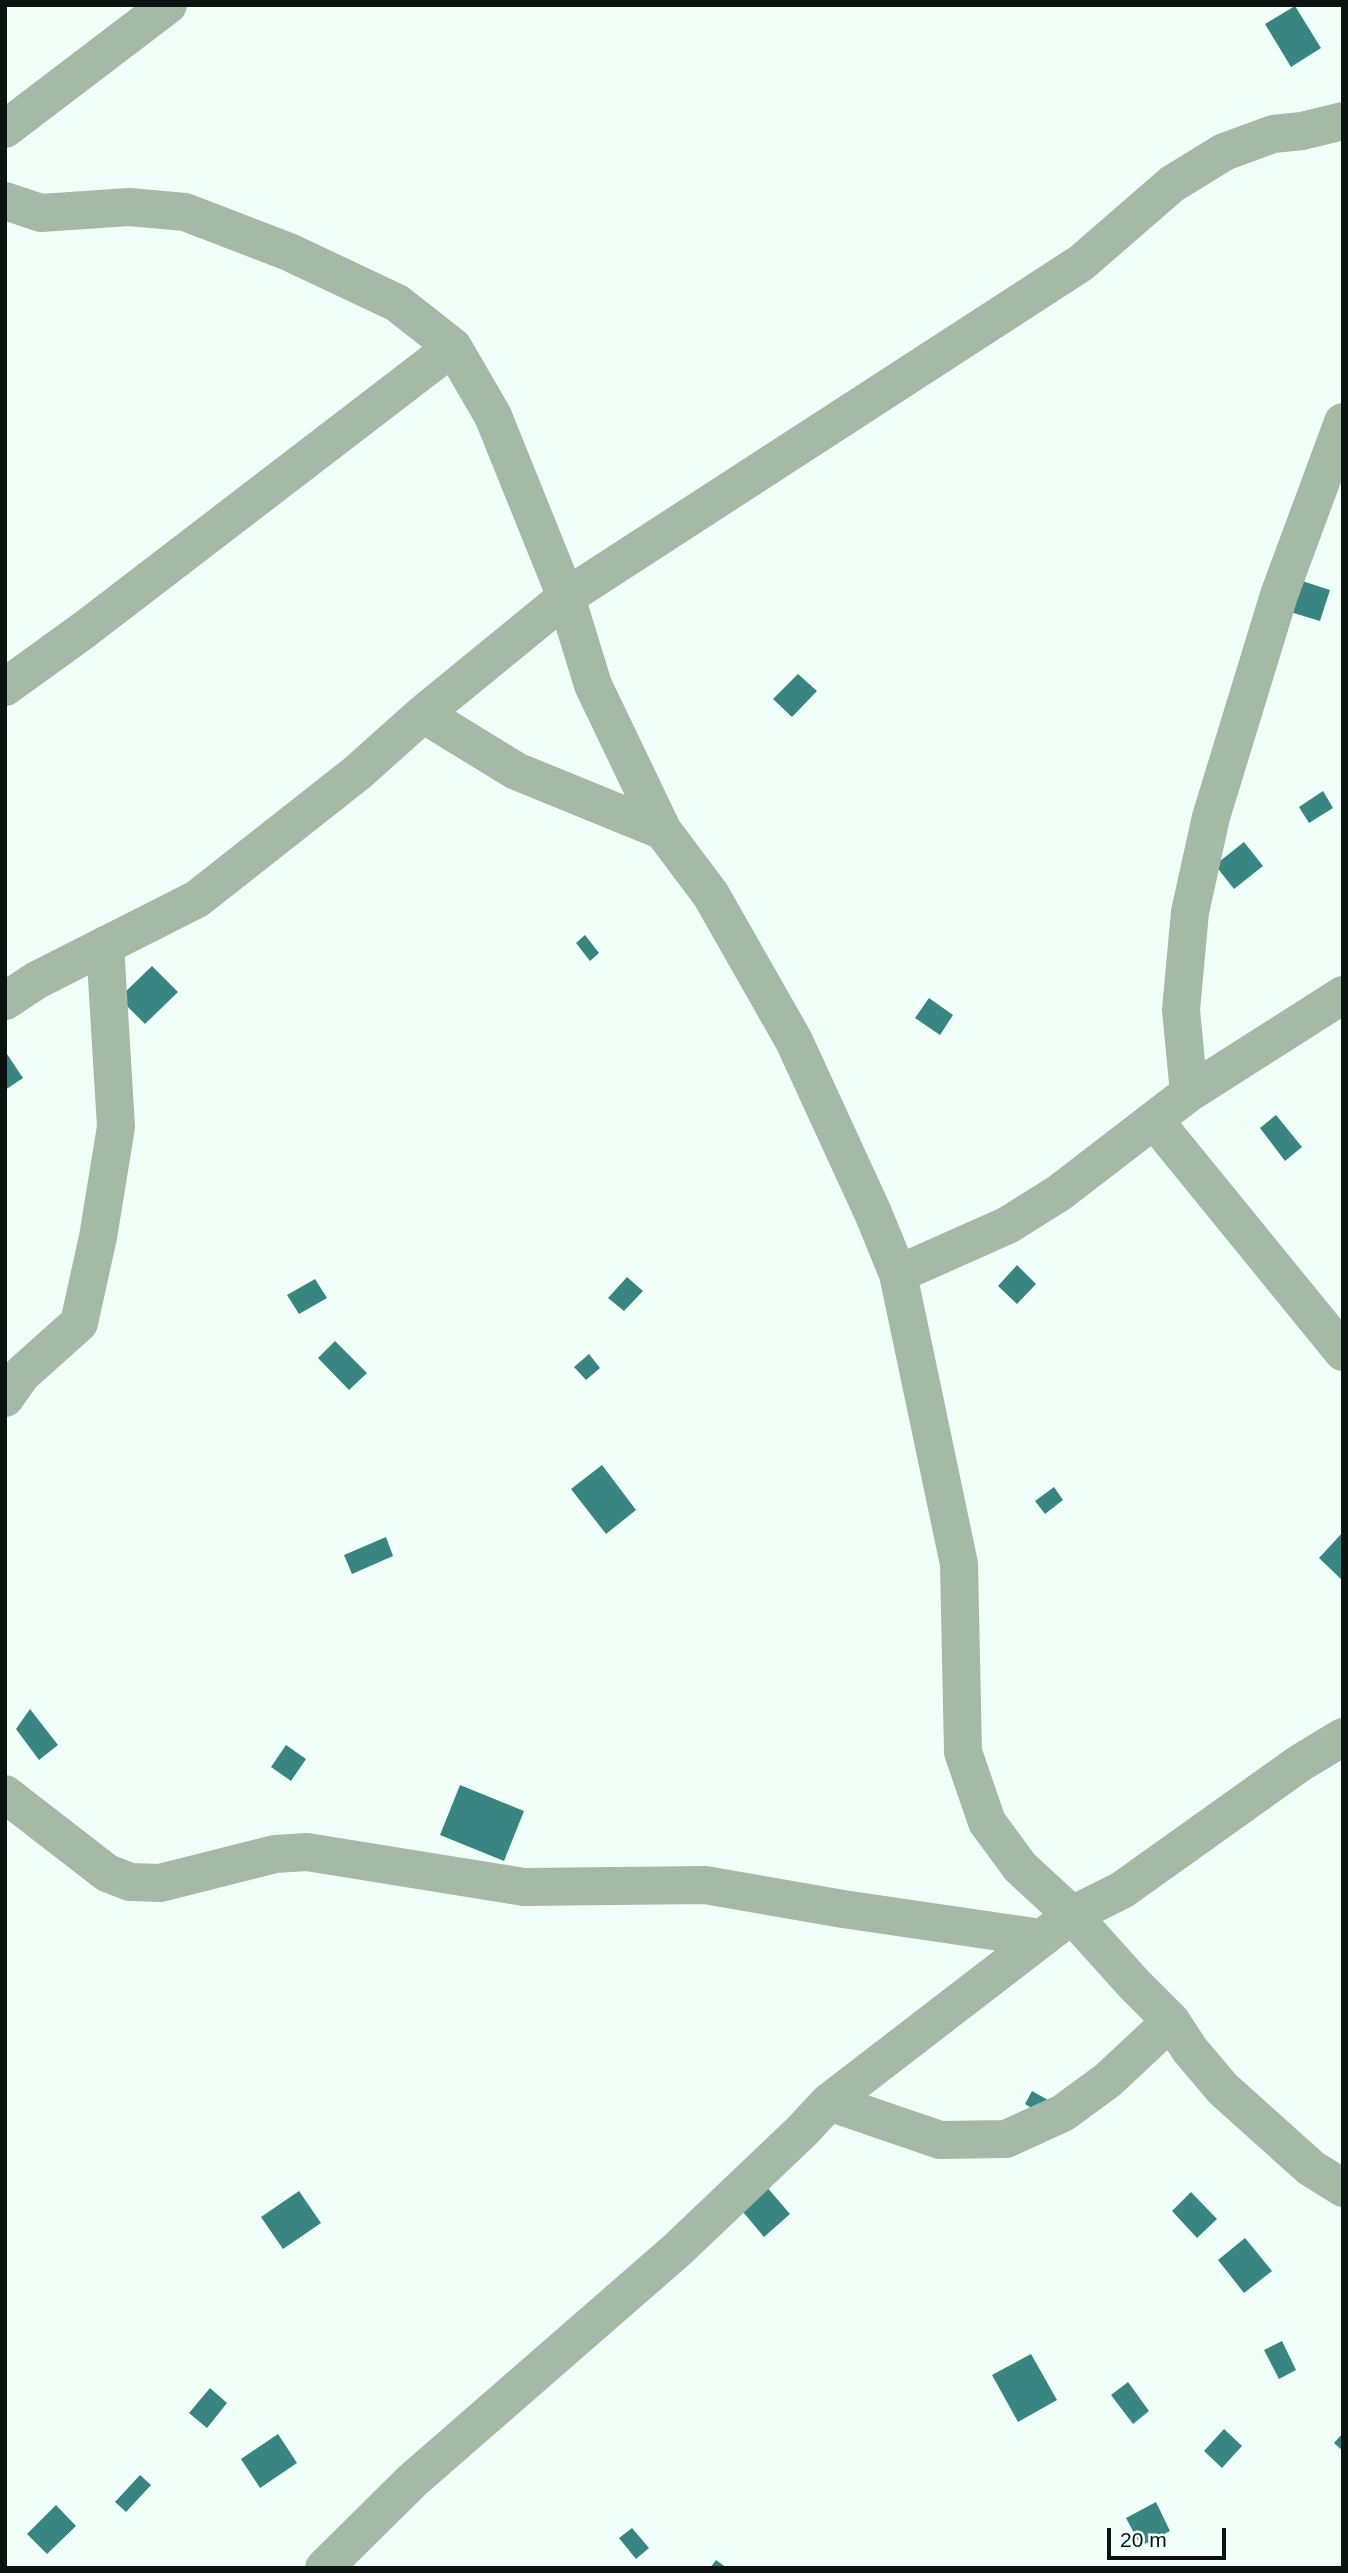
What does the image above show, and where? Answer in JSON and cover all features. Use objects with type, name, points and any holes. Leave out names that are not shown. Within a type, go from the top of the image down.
[{"type":"street","points":[[5,129],[168,5]]},
{"type":"street","points":[[5,1001],[37,980],[197,899],[357,773],[566,597],[1081,263],[1172,184],[1224,152],[1273,134],[1303,131],[1343,121]]},
{"type":"street","points":[[5,201],[41,213],[129,207],[185,212],[289,252],[397,303],[453,347],[493,416],[566,597],[593,685],[663,831],[711,895],[794,1041],[898,1274],[959,1564],[963,1752],[987,1822],[1020,1867],[1072,1915],[1171,2021],[1190,2050],[1223,2089],[1311,2168],[1343,2189]]},
{"type":"street","points":[[5,687],[84,630],[453,347]]},
{"type":"street","points":[[1189,1093],[1181,1010],[1190,912],[1211,817],[1279,595],[1343,422]]},
{"type":"street","points":[[423,715],[516,771],[663,831]]},
{"type":"street","points":[[5,1398],[22,1374],[79,1323],[85,1298],[116,1127],[104,945]]},
{"type":"street","points":[[898,1274],[1008,1225],[1059,1193],[1189,1093],[1343,995]]},
{"type":"street","points":[[1154,1120],[1343,1352]]},
{"type":"street","points":[[324,2568],[413,2480],[677,2250],[829,2102],[1072,1915],[1122,1890],[1300,1763],[1343,1737]]},
{"type":"street","points":[[5,1794],[107,1873],[130,1882],[160,1884],[275,1854],[307,1852],[524,1888],[705,1885],[843,1909],[1041,1938]]},
{"type":"street","points":[[829,2102],[940,2140],[1006,2139],[1063,2113],[1108,2080],[1171,2021]]},
{"type":"building","points":[[1295,6],[1321,48],[1291,67],[1265,24]]},
{"type":"building","points":[[1296,579],[1330,590],[1320,621],[1287,611]]},
{"type":"building","points":[[798,674],[817,691],[792,717],[773,699]]},
{"type":"building","points":[[1323,791],[1333,808],[1309,823],[1299,807]]},
{"type":"building","points":[[1244,842],[1263,866],[1234,889],[1215,865]]},
{"type":"building","points":[[585,935],[599,953],[590,961],[576,943]]},
{"type":"building","points":[[152,966],[178,992],[145,1024],[119,998]]},
{"type":"building","points":[[929,998],[953,1015],[940,1035],[915,1018]]},
{"type":"building","points":[[5,1051],[23,1078],[5,1090]]},
{"type":"building","points":[[1276,1115],[1302,1147],[1285,1161],[1260,1128]]},
{"type":"building","points":[[1017,1265],[1036,1284],[1017,1304],[998,1286]]},
{"type":"building","points":[[627,1277],[643,1291],[624,1311],[608,1298]]},
{"type":"building","points":[[315,1279],[327,1298],[299,1314],[287,1295]]},
{"type":"building","points":[[335,1341],[367,1373],[349,1390],[318,1358]]},
{"type":"building","points":[[589,1354],[600,1368],[586,1380],[574,1367]]},
{"type":"building","points":[[602,1465],[636,1510],[606,1534],[571,1489]]},
{"type":"building","points":[[1054,1487],[1063,1500],[1045,1514],[1035,1501]]},
{"type":"building","points":[[1343,1532],[1343,1581],[1319,1558]]},
{"type":"building","points":[[386,1537],[393,1556],[352,1574],[344,1555]]},
{"type":"building","points":[[30,1709],[58,1745],[39,1760],[16,1729]]},
{"type":"building","points":[[286,1745],[306,1759],[291,1781],[271,1767]]},
{"type":"building","points":[[460,1785],[524,1811],[504,1861],[440,1835]]},
{"type":"building","points":[[1032,2091],[1048,2100],[1040,2113],[1025,2104]]},
{"type":"building","points":[[765,2185],[790,2214],[764,2237],[739,2207]]},
{"type":"building","points":[[299,2191],[321,2223],[283,2249],[261,2217]]},
{"type":"building","points":[[1191,2192],[1217,2219],[1197,2238],[1172,2211]]},
{"type":"building","points":[[1245,2238],[1272,2271],[1244,2293],[1218,2260]]},
{"type":"building","points":[[1282,2341],[1296,2370],[1279,2379],[1264,2350]]},
{"type":"building","points":[[1031,2354],[1057,2400],[1018,2422],[992,2375]]},
{"type":"building","points":[[1128,2382],[1149,2411],[1133,2424],[1111,2395]]},
{"type":"building","points":[[210,2388],[227,2403],[207,2428],[189,2413]]},
{"type":"building","points":[[1224,2429],[1242,2446],[1222,2468],[1204,2451]]},
{"type":"building","points":[[1343,2433],[1343,2451],[1334,2443]]},
{"type":"building","points":[[278,2434],[297,2463],[260,2488],[241,2459]]},
{"type":"building","points":[[140,2475],[151,2485],[126,2512],[115,2502]]},
{"type":"building","points":[[1156,2502],[1170,2531],[1141,2546],[1126,2518]]},
{"type":"building","points":[[56,2505],[76,2526],[47,2554],[27,2534]]},
{"type":"building","points":[[632,2528],[649,2548],[636,2559],[619,2538]]},
{"type":"building","points":[[716,2560],[727,2568],[710,2568]]}]
